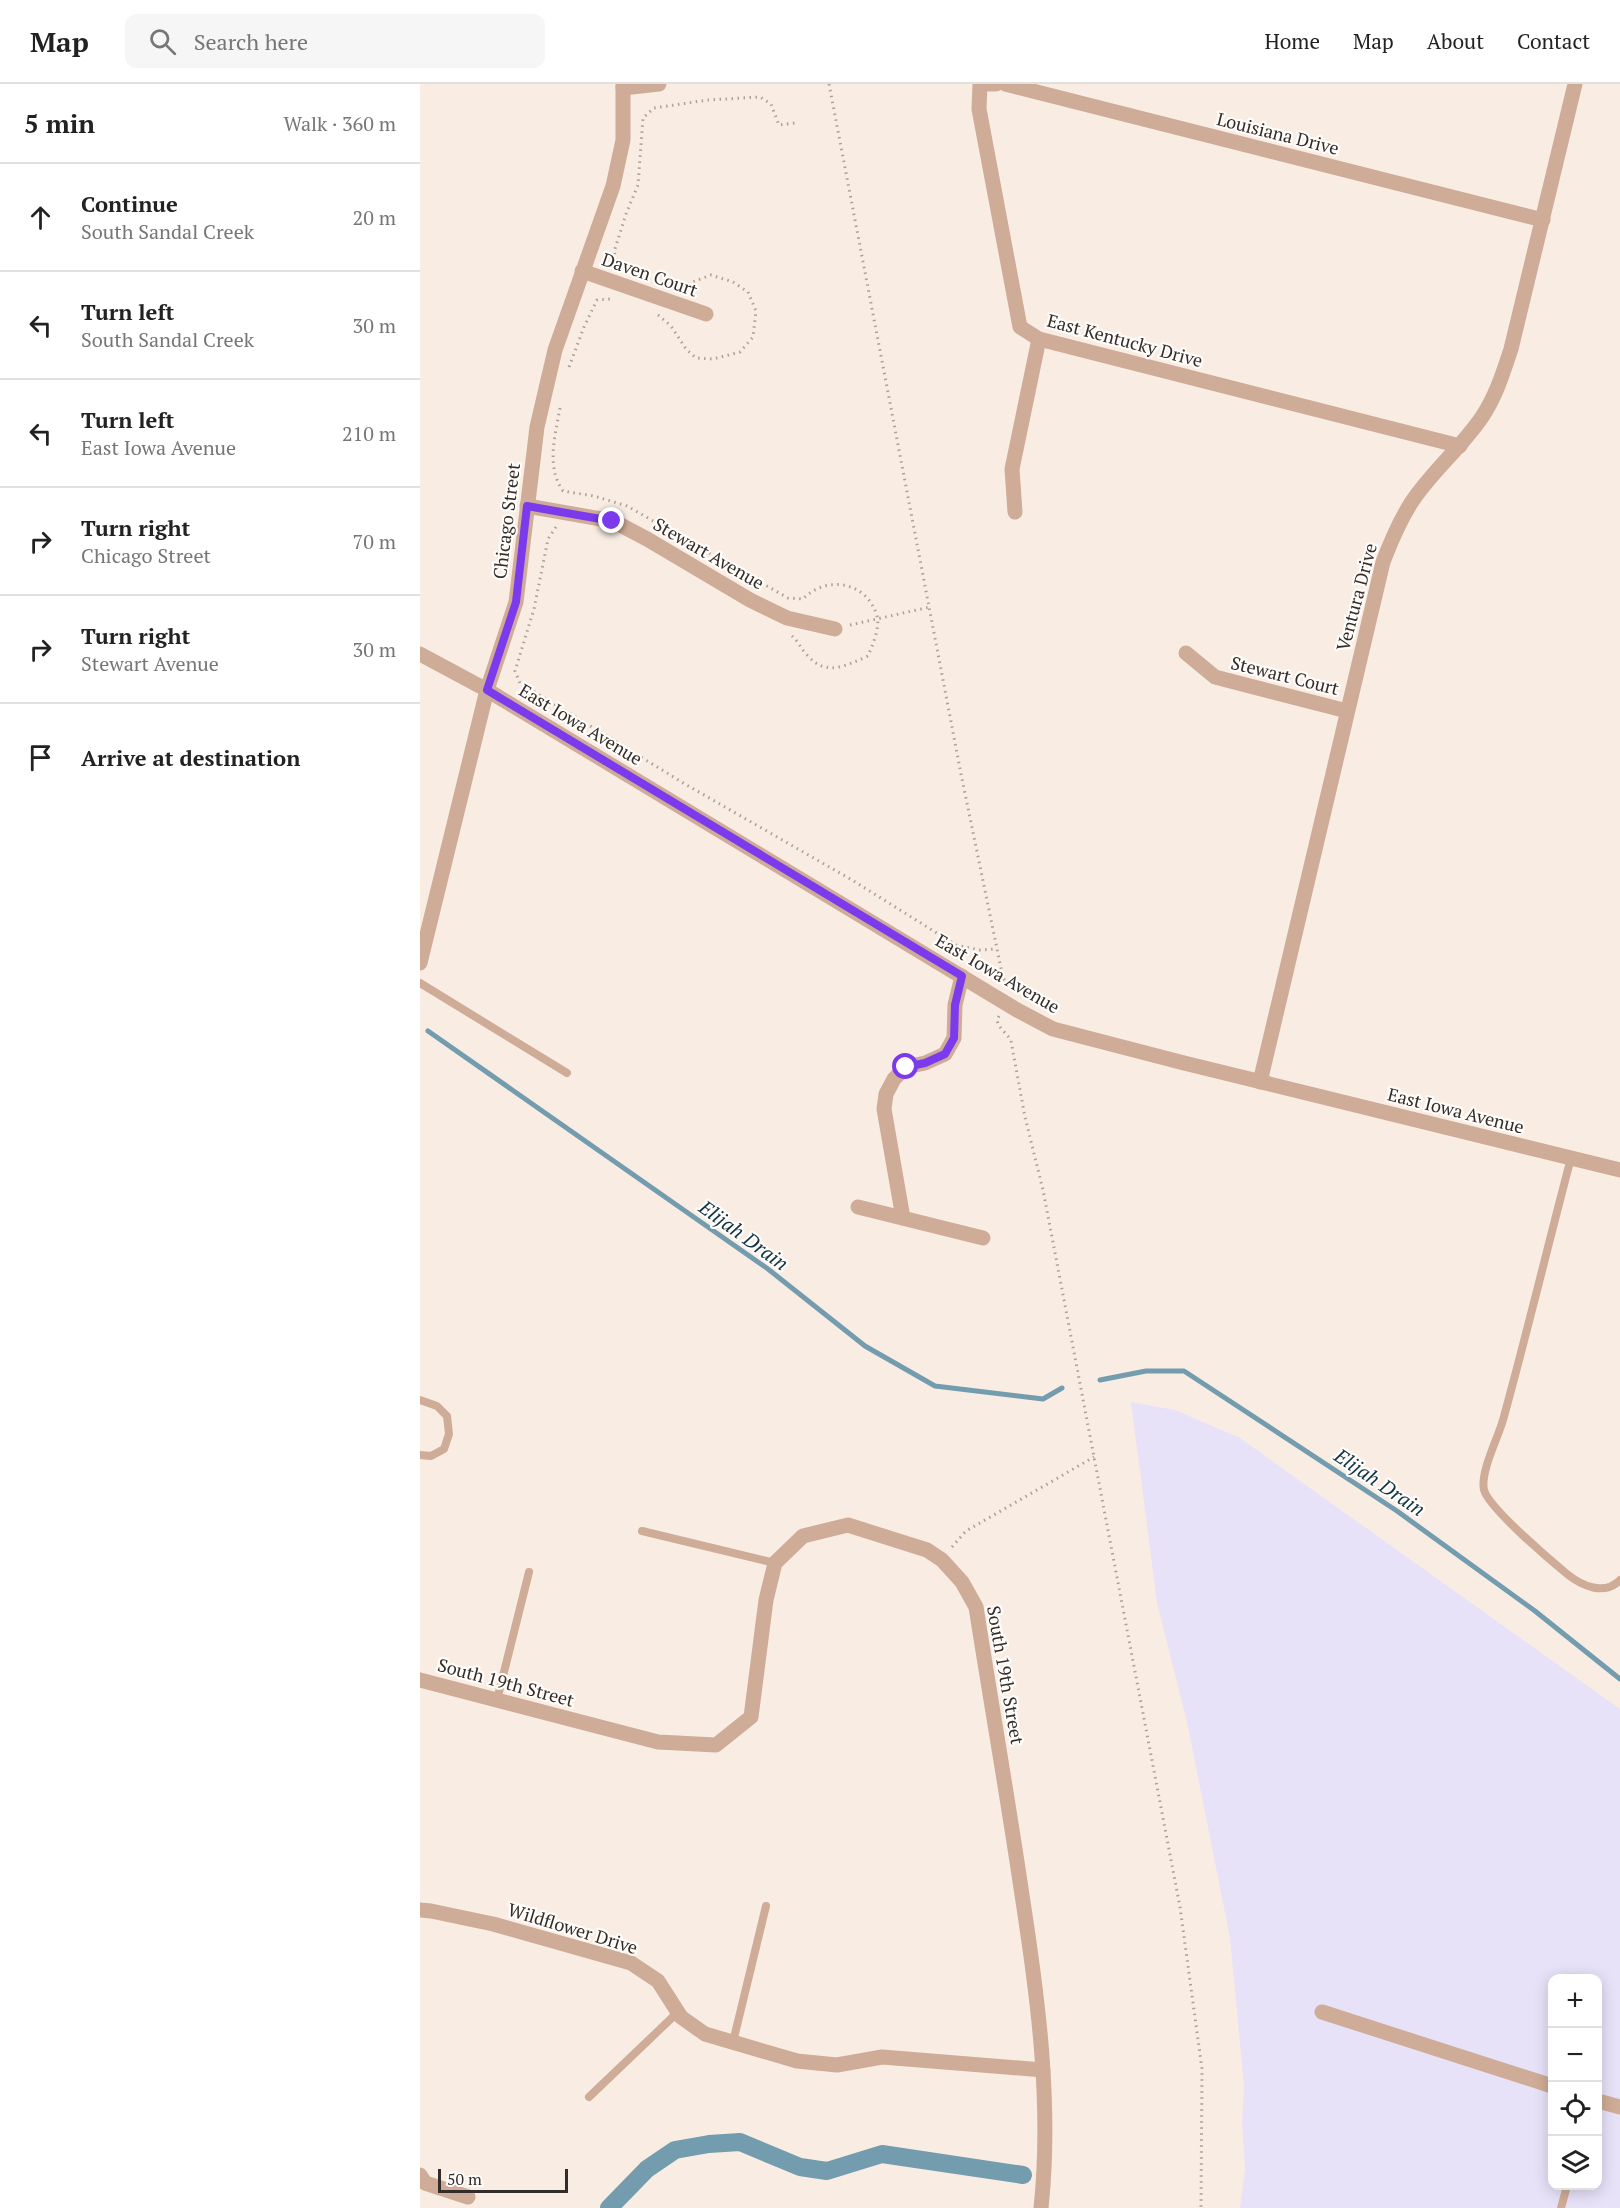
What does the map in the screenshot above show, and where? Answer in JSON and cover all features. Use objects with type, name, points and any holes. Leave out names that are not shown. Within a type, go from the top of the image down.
[{"type":"street","points":[[623,86],[659,84]]},
{"type":"street","points":[[980,84],[996,84]]},
{"type":"street","name":"East Kentucky Drive","points":[[980,84],[979,109],[1020,327],[1039,339],[1460,446]]},
{"type":"street","name":"Louisiana Drive","points":[[1005,84],[1543,220]]},
{"type":"street","name":"Ventura Drive","points":[[1260,1082],[1383,562],[1394,533],[1411,502],[1483,416],[1499,386],[1511,349],[1575,84]]},
{"type":"street","name":"Chicago Street","points":[[420,963],[487,690],[516,602],[537,427],[555,350],[613,186],[623,140],[623,86]]},
{"type":"street","name":"Daven Court","points":[[582,271],[706,314]]},
{"type":"street","points":[[1015,512],[1012,469],[1039,339]]},
{"type":"street","name":"Stewart Avenue","points":[[527,506],[612,521],[759,605],[787,618],[835,629]]},
{"type":"street","name":"Stewart Court","points":[[1186,653],[1215,677],[1347,711]]},
{"type":"street","name":"East Iowa Avenue","points":[[420,654],[487,690],[1017,1010],[1053,1029],[1620,1170]]},
{"type":"street","points":[[903,1218],[884,1108],[886,1094],[894,1079],[906,1067],[925,1063],[945,1054],[954,1038],[955,1005],[962,976]]},
{"type":"street","points":[[858,1207],[983,1239]]},
{"type":"street","name":"South 19th Street","points":[[420,1680],[658,1742],[716,1745],[751,1717],[766,1600],[775,1563],[803,1536],[848,1525],[927,1550],[942,1560],[962,1582],[976,1607],[1033,1966],[1045,2095],[1041,2208]]},
{"type":"street","name":"Wildflower Drive","points":[[420,1910],[493,1924],[631,1963],[658,1981],[678,2013],[705,2034],[797,2061],[837,2065],[882,2057],[1043,2070]]},
{"type":"street","points":[[1322,2012],[1548,2085]]},
{"type":"street","points":[[1602,2102],[1620,2107]]},
{"type":"street","points":[[420,2175],[425,2183],[468,2197]]},
{"type":"lane","points":[[420,983],[567,1073]]},
{"type":"lane","points":[[1571,1158],[1503,1421],[1483,1481],[1487,1498],[1517,1529],[1576,1581],[1603,1589],[1620,1580]]},
{"type":"lane","points":[[420,1400],[436,1406],[447,1416],[449,1434],[444,1449],[431,1456],[420,1455]]},
{"type":"lane","points":[[642,1531],[775,1563]]},
{"type":"lane","points":[[497,1700],[529,1572]]},
{"type":"lane","points":[[733,2042],[766,1906]]},
{"type":"lane","points":[[589,2097],[678,2013]]},
{"type":"lane","points":[[1561,2208],[1566,2190]]},
{"type":"path","points":[[829,84],[961,774],[1003,978],[1015,989]]},
{"type":"path","points":[[618,267],[614,252],[626,213],[638,185],[643,118],[654,108],[708,100],[760,97],[771,104],[779,125],[795,123]]},
{"type":"path","points":[[650,311],[670,326],[686,349],[696,358],[713,359],[740,352],[753,336],[756,311],[748,292],[733,282],[711,275],[682,286],[672,285]]},
{"type":"path","points":[[568,371],[584,327],[597,300],[615,299]]},
{"type":"path","points":[[561,402],[552,454],[556,482],[563,491],[594,496],[627,507],[788,598],[803,599],[812,590],[846,584],[859,590],[871,601],[878,618],[876,636],[868,656],[841,668],[821,667],[808,656],[794,637],[785,632]]},
{"type":"path","points":[[564,526],[555,527],[548,538],[534,609],[515,671],[520,683],[685,784],[852,879],[956,945],[980,950],[997,949]]},
{"type":"path","points":[[835,629],[930,607]]},
{"type":"path","points":[[1000,1014],[997,1020],[999,1027],[1011,1041],[1025,1117],[1045,1201],[1181,1918],[1202,2069],[1200,2208]]},
{"type":"path","points":[[942,1560],[966,1531],[1094,1457]]},
{"type":"shaded area","points":[[1131,1402],[1175,1410],[1240,1438],[1620,1709],[1620,2208],[1240,2208],[1245,2168],[1242,2124],[1244,2086],[1230,1938],[1187,1722],[1157,1603]]},
{"type":"waterway","name":"Elijah Drain","points":[[428,1031],[768,1269],[865,1346],[935,1386],[1043,1399],[1062,1388]]},
{"type":"waterway","name":"Elijah Drain","points":[[1100,1380],[1146,1371],[1184,1371],[1397,1511],[1535,1611],[1620,1679]]},
{"type":"waterway","points":[[609,2208],[647,2169],[675,2150],[709,2144],[740,2142],[800,2167],[827,2171],[882,2154],[1023,2175]]},
{"type":"route","points":[[612,521],[527,506],[516,602],[487,690],[962,976],[955,1005],[954,1038],[945,1054],[925,1063],[906,1067]]}]
